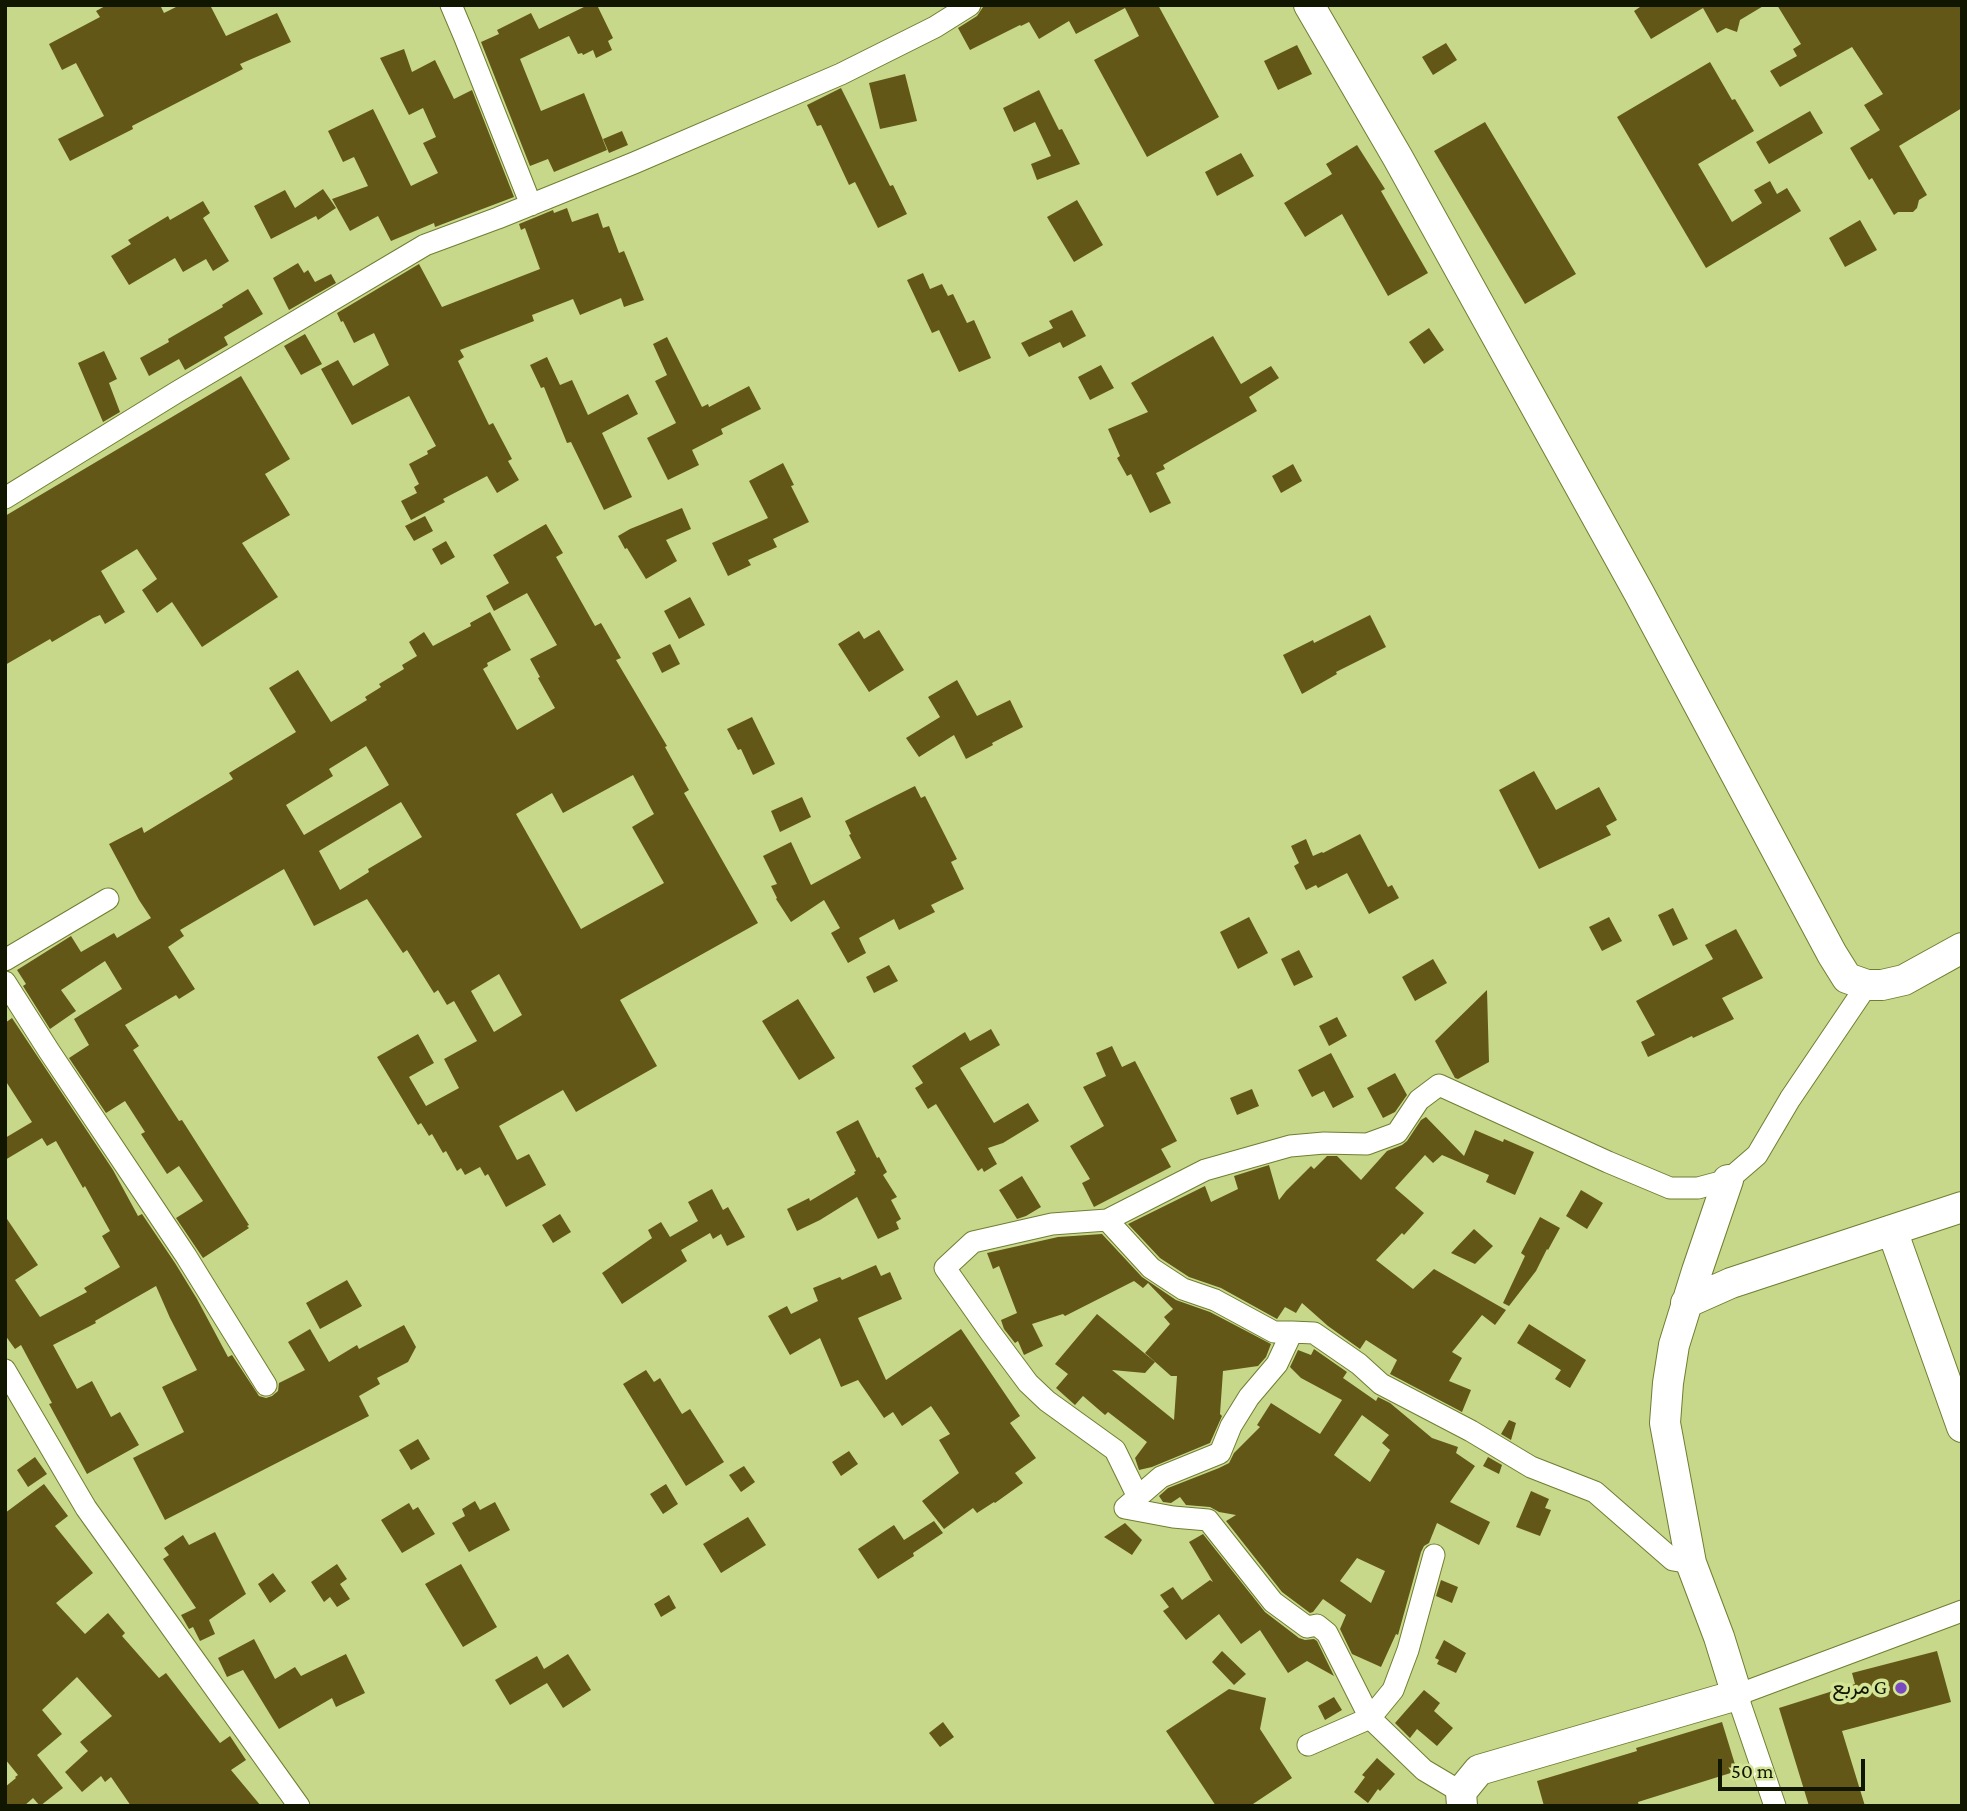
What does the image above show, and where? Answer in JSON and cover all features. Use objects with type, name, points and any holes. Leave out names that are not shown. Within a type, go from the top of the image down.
[{"type":"street","points":[[451,5],[531,205]]},
{"type":"street","points":[[5,498],[177,391],[425,245],[531,205],[841,74],[935,27],[971,5]]},
{"type":"street","points":[[1309,5],[1398,158],[1639,593],[1847,978],[1867,985],[1904,980],[1962,948]]},
{"type":"street","points":[[5,960],[108,899]]},
{"type":"street","points":[[5,982],[186,1256],[267,1385]]},
{"type":"street","points":[[1774,1806],[1719,1637],[1691,1563],[1665,1423],[1668,1383],[1674,1345],[1686,1303],[1728,1181],[1757,1154],[1790,1099],[1867,985]]},
{"type":"street","points":[[1138,1497],[1115,1450],[1047,1401],[1028,1383],[945,1268],[973,1242],[1052,1224],[1107,1220],[1205,1170],[1290,1146],[1324,1143],[1367,1144],[1397,1133],[1419,1101],[1439,1085],[1670,1188],[1698,1188],[1728,1181]]},
{"type":"street","points":[[1686,1303],[1731,1283],[1962,1207]]},
{"type":"street","points":[[1107,1220],[1151,1268],[1183,1289],[1214,1300],[1274,1332],[1314,1332],[1359,1364],[1381,1384],[1531,1466],[1595,1492],[1672,1560],[1691,1563]]},
{"type":"street","points":[[1892,1230],[1962,1427]]},
{"type":"street","points":[[1292,1332],[1277,1364],[1249,1397],[1231,1426],[1220,1453],[1161,1477],[1125,1508],[1208,1520],[1273,1602],[1307,1627],[1317,1625],[1327,1633],[1370,1718],[1424,1770],[1462,1799],[1479,1770],[1737,1695],[1962,1622]]},
{"type":"street","points":[[5,1370],[86,1508],[299,1806]]},
{"type":"street","points":[[1308,1745],[1370,1718],[1393,1690],[1408,1650],[1434,1555]]},
{"type":"street","points":[[1737,1695],[1962,1611]]},
{"type":"building","points":[[107,5],[160,5],[164,13],[180,5],[210,5],[226,36],[277,13],[291,42],[240,64],[243,69],[70,161],[58,139],[104,116],[76,63],[62,70],[49,44],[100,17],[96,11]]},
{"type":"building","points":[[588,5],[597,5],[613,38],[608,41],[612,50],[596,58],[593,50],[583,55],[578,54],[569,36],[520,59],[541,111],[584,93],[607,150],[554,172],[548,159],[530,166],[481,42],[499,34],[497,30],[531,13],[539,29]]},
{"type":"building","points":[[987,5],[1158,5],[1219,117],[1147,157],[1094,60],[1139,36],[1125,8],[1076,34],[1069,21],[1039,39],[1029,22],[970,50],[958,28],[977,16]]},
{"type":"building","points":[[1643,5],[1765,5],[1740,20],[1737,32],[1726,28],[1717,33],[1703,8],[1651,39],[1634,11]]},
{"type":"building","points":[[1777,5],[1962,5],[1962,108],[1899,146],[1927,195],[1919,200],[1913,212],[1898,212],[1894,215],[1850,148],[1880,130],[1864,105],[1883,94],[1852,47],[1780,87],[1770,71],[1797,56],[1793,49],[1801,44]]},
{"type":"building","points":[[1446,43],[1457,60],[1433,75],[1422,57]]},
{"type":"building","points":[[1297,45],[1312,74],[1278,90],[1264,61]]},
{"type":"building","points":[[404,49],[412,72],[435,60],[454,99],[472,90],[514,197],[435,227],[434,223],[391,241],[378,216],[350,231],[332,199],[368,186],[354,157],[343,162],[328,131],[373,109],[411,186],[438,173],[423,143],[436,137],[423,108],[409,115],[380,58]]},
{"type":"building","points":[[1710,62],[1754,131],[1698,164],[1732,222],[1762,203],[1754,190],[1770,181],[1777,194],[1787,188],[1801,211],[1706,268],[1617,117]]},
{"type":"building","points":[[905,74],[917,121],[880,129],[869,83]]},
{"type":"building","points":[[841,88],[907,214],[878,228],[855,182],[849,185],[821,125],[817,126],[807,105]]},
{"type":"building","points":[[1039,90],[1080,164],[1037,180],[1031,164],[1051,156],[1035,122],[1014,132],[1003,108]]},
{"type":"building","points":[[1810,111],[1823,133],[1769,164],[1756,142]]},
{"type":"building","points":[[1485,122],[1576,274],[1525,304],[1434,151]]},
{"type":"building","points":[[622,131],[628,145],[609,153],[603,139]]},
{"type":"building","points":[[1357,145],[1385,189],[1381,191],[1428,273],[1388,296],[1342,214],[1305,237],[1284,203],[1332,174],[1326,164]]},
{"type":"building","points":[[1241,153],[1254,176],[1217,196],[1205,172]]},
{"type":"building","points":[[323,189],[336,208],[318,220],[316,216],[271,239],[254,206],[285,190],[295,208]]},
{"type":"building","points":[[1077,200],[1103,245],[1074,262],[1047,217]]},
{"type":"building","points":[[203,201],[210,213],[203,218],[229,261],[213,271],[206,259],[183,272],[175,258],[129,285],[111,256],[131,244],[128,240],[168,216],[170,220]]},
{"type":"building","points":[[567,208],[572,222],[598,213],[603,228],[609,226],[619,253],[624,251],[644,300],[624,307],[621,298],[580,315],[573,299],[532,315],[534,321],[460,350],[464,357],[458,361],[489,425],[493,423],[512,459],[508,461],[519,480],[497,493],[487,476],[443,499],[445,502],[411,520],[401,501],[417,493],[414,487],[419,484],[409,464],[428,454],[427,451],[436,446],[409,396],[352,425],[321,369],[338,360],[353,386],[389,365],[374,333],[354,343],[337,313],[419,264],[442,307],[540,269],[525,228],[521,230],[519,224],[553,210],[554,213]]},
{"type":"building","points":[[1860,220],[1877,250],[1845,267],[1829,238]]},
{"type":"building","points":[[298,263],[304,273],[308,270],[315,282],[331,274],[336,283],[289,310],[273,278]]},
{"type":"building","points":[[923,273],[930,289],[942,284],[948,296],[953,294],[967,323],[974,320],[991,358],[959,372],[939,330],[932,333],[907,280]]},
{"type":"building","points":[[248,289],[263,314],[224,337],[228,345],[185,370],[179,359],[149,376],[140,358],[169,342],[168,339]]},
{"type":"building","points":[[1072,310],[1086,336],[1063,348],[1060,342],[1029,357],[1021,343],[1053,328],[1049,321]]},
{"type":"building","points":[[1429,328],[1444,350],[1424,364],[1409,342]]},
{"type":"building","points":[[305,334],[322,364],[301,375],[284,346]]},
{"type":"building","points":[[1213,336],[1241,384],[1271,366],[1279,378],[1249,397],[1257,411],[1163,465],[1165,469],[1156,473],[1171,503],[1150,513],[1131,474],[1127,476],[1117,458],[1120,456],[1108,429],[1148,412],[1131,383]]},
{"type":"building","points":[[667,337],[702,407],[708,404],[709,407],[749,386],[761,409],[721,429],[723,434],[692,450],[699,465],[668,480],[647,438],[676,423],[655,381],[667,375],[653,344]]},
{"type":"building","points":[[104,351],[117,379],[109,383],[120,412],[103,422],[78,363]]},
{"type":"building","points":[[547,357],[560,385],[572,380],[588,415],[628,394],[638,414],[602,433],[632,497],[604,510],[571,442],[567,443],[544,387],[541,388],[530,365]]},
{"type":"building","points":[[1101,365],[1114,388],[1090,400],[1078,377]]},
{"type":"building","points":[[241,376],[290,459],[265,474],[290,515],[242,543],[278,597],[202,647],[172,602],[157,613],[142,590],[157,579],[137,549],[101,571],[125,612],[105,624],[100,615],[93,618],[5,665],[5,516]]},
{"type":"building","points":[[783,463],[809,522],[773,539],[777,547],[748,560],[751,565],[728,576],[712,543],[768,518],[749,481]]},
{"type":"building","points":[[1293,464],[1302,481],[1281,493],[1272,476]]},
{"type":"building","points":[[682,508],[691,529],[666,540],[677,561],[646,579],[618,536]]},
{"type":"building","points":[[425,516],[433,531],[414,541],[405,526]]},
{"type":"building","points":[[546,524],[563,553],[556,557],[595,626],[601,623],[621,658],[616,660],[667,746],[665,747],[689,790],[684,793],[758,923],[620,1000],[657,1066],[576,1112],[563,1090],[499,1126],[517,1160],[529,1154],[546,1185],[506,1207],[488,1174],[485,1176],[480,1167],[465,1175],[461,1168],[457,1171],[432,1134],[429,1136],[421,1123],[418,1125],[377,1057],[418,1034],[434,1063],[409,1077],[426,1106],[459,1088],[444,1059],[477,1041],[454,1001],[447,1005],[438,990],[434,993],[407,950],[403,953],[367,899],[314,926],[284,869],[180,930],[184,936],[168,947],[195,989],[179,999],[176,995],[125,1025],[139,1046],[133,1050],[179,1121],[182,1120],[249,1225],[249,1228],[203,1258],[176,1218],[203,1201],[179,1166],[167,1174],[141,1134],[145,1132],[125,1101],[106,1113],[69,1058],[89,1045],[74,1019],[122,989],[105,961],[61,990],[76,1011],[50,1029],[23,986],[26,984],[17,970],[71,936],[81,952],[114,933],[117,938],[151,918],[109,844],[142,827],[144,833],[233,779],[229,773],[296,732],[269,688],[298,670],[331,722],[367,700],[365,697],[381,687],[379,684],[404,669],[402,665],[417,656],[409,642],[424,632],[433,646],[471,626],[470,623],[490,612],[511,650],[487,663],[488,666],[483,669],[517,730],[555,708],[530,659],[557,645],[527,593],[494,611],[486,596],[509,583],[493,555]],"holes":[[[366,746],[389,785],[304,835],[286,805],[333,776],[329,769]],[[633,775],[654,814],[632,827],[664,883],[581,929],[516,814],[552,793],[563,813]],[[401,802],[422,837],[368,869],[369,872],[340,890],[319,851]],[[499,974],[522,1015],[494,1032],[471,991]]]},
{"type":"building","points":[[446,541],[455,557],[441,565],[432,549]]},
{"type":"building","points":[[690,597],[705,625],[679,639],[664,611]]},
{"type":"building","points":[[1370,615],[1386,647],[1336,672],[1337,674],[1302,694],[1283,655]]},
{"type":"building","points":[[879,630],[904,670],[869,692],[838,644],[859,631],[864,639]]},
{"type":"building","points":[[670,644],[680,664],[662,673],[652,653]]},
{"type":"building","points":[[957,680],[977,716],[1010,700],[1023,727],[966,759],[954,735],[919,757],[906,738],[940,717],[928,697]]},
{"type":"building","points":[[752,717],[775,764],[753,775],[741,749],[738,750],[727,729]]},
{"type":"building","points":[[1534,771],[1556,810],[1599,787],[1617,820],[1606,826],[1611,835],[1539,869],[1499,790]]},
{"type":"building","points":[[915,786],[921,798],[925,796],[957,859],[951,862],[964,889],[931,905],[935,912],[899,930],[894,919],[859,938],[866,953],[848,963],[831,933],[840,928],[824,900],[791,922],[776,899],[771,886],[777,884],[763,856],[791,842],[811,885],[861,858],[845,821]]},
{"type":"building","points":[[802,797],[811,817],[780,832],[771,811]]},
{"type":"building","points":[[1360,834],[1388,887],[1392,885],[1399,898],[1369,914],[1347,873],[1318,888],[1316,885],[1306,890],[1294,866],[1299,863],[1291,846],[1306,839],[1313,856]]},
{"type":"building","points":[[1673,908],[1688,939],[1673,946],[1658,915]]},
{"type":"building","points":[[1249,917],[1268,953],[1238,969],[1220,932]]},
{"type":"building","points":[[1609,917],[1622,941],[1602,951],[1589,927]]},
{"type":"building","points":[[1736,929],[1763,978],[1722,998],[1734,1019],[1648,1057],[1641,1042],[1655,1035],[1636,1001],[1713,959],[1705,945]]},
{"type":"building","points":[[1299,950],[1313,977],[1294,986],[1281,959]]},
{"type":"building","points":[[1433,959],[1447,983],[1415,1001],[1402,977]]},
{"type":"building","points":[[889,965],[898,981],[874,993],[866,977]]},
{"type":"building","points":[[1487,990],[1489,1062],[1458,1079],[1455,1078],[1435,1041]]},
{"type":"building","points":[[798,999],[835,1058],[799,1080],[762,1021]]},
{"type":"building","points":[[1337,1017],[1347,1036],[1329,1046],[1319,1026]]},
{"type":"building","points":[[12,1018],[113,1170],[138,1216],[142,1214],[175,1263],[228,1357],[232,1355],[259,1396],[272,1396],[278,1391],[279,1383],[305,1370],[288,1342],[310,1329],[329,1362],[357,1345],[359,1349],[404,1325],[416,1347],[408,1362],[377,1378],[380,1384],[359,1396],[369,1416],[165,1520],[133,1458],[184,1432],[162,1387],[197,1370],[156,1286],[95,1321],[96,1323],[53,1345],[77,1389],[92,1381],[111,1417],[120,1412],[139,1445],[87,1474],[21,1345],[15,1349],[5,1335],[5,1216],[38,1265],[15,1280],[40,1317],[87,1292],[84,1288],[120,1267],[102,1236],[110,1231],[56,1141],[47,1146],[42,1138],[5,1160],[5,1138],[32,1122],[5,1080],[5,1023]]},
{"type":"building","points":[[991,1029],[1000,1045],[960,1068],[994,1123],[1028,1103],[1039,1121],[1003,1143],[988,1148],[997,1164],[984,1172],[982,1168],[978,1171],[936,1104],[928,1109],[915,1088],[923,1083],[912,1066],[965,1032],[970,1041]]},
{"type":"building","points":[[1112,1046],[1122,1067],[1135,1061],[1177,1141],[1161,1149],[1171,1167],[1094,1207],[1082,1183],[1090,1179],[1070,1146],[1104,1126],[1083,1087],[1106,1076],[1096,1053]]},
{"type":"building","points":[[1331,1053],[1354,1097],[1333,1108],[1324,1091],[1312,1097],[1298,1070]]},
{"type":"building","points":[[1395,1073],[1407,1095],[1395,1112],[1383,1118],[1367,1088]]},
{"type":"building","points":[[1252,1089],[1259,1106],[1237,1115],[1230,1098]]},
{"type":"building","points":[[1426,1117],[1464,1156],[1475,1130],[1534,1152],[1515,1195],[1486,1182],[1489,1175],[1442,1155],[1433,1163],[1425,1155],[1395,1188],[1424,1213],[1376,1260],[1413,1289],[1434,1269],[1506,1310],[1495,1325],[1482,1315],[1452,1352],[1462,1358],[1449,1381],[1471,1390],[1462,1412],[1390,1374],[1397,1360],[1366,1340],[1360,1349],[1302,1303],[1296,1313],[1285,1307],[1277,1319],[1221,1288],[1189,1277],[1160,1258],[1128,1224],[1205,1186],[1211,1202],[1238,1189],[1234,1176],[1269,1165],[1279,1200],[1311,1166],[1314,1169],[1327,1156],[1337,1156],[1361,1180],[1387,1151],[1407,1141]]},
{"type":"building","points":[[858,1120],[887,1172],[883,1175],[897,1197],[891,1200],[901,1219],[896,1222],[899,1229],[878,1239],[857,1197],[797,1231],[787,1209],[809,1198],[810,1201],[855,1174],[856,1171],[836,1132]]},
{"type":"building","points":[[1022,1176],[1041,1207],[1017,1219],[999,1190]]},
{"type":"building","points":[[712,1189],[723,1210],[728,1207],[745,1237],[727,1246],[721,1234],[713,1239],[710,1233],[681,1250],[687,1261],[622,1304],[602,1273],[652,1238],[648,1230],[661,1222],[670,1237],[698,1221],[688,1202]]},
{"type":"building","points":[[1581,1190],[1603,1203],[1587,1229],[1566,1216]]},
{"type":"building","points":[[560,1214],[571,1232],[553,1243],[542,1225]]},
{"type":"building","points":[[1540,1217],[1560,1228],[1536,1271],[1509,1306],[1503,1303],[1525,1256],[1521,1253]]},
{"type":"building","points":[[1474,1229],[1493,1246],[1475,1264],[1451,1253]]},
{"type":"building","points":[[1102,1234],[1142,1277],[1176,1300],[1210,1312],[1271,1344],[1266,1357],[1258,1366],[1223,1371],[1222,1416],[1210,1443],[1139,1470],[1135,1458],[1147,1442],[1108,1412],[1105,1415],[1083,1396],[1075,1405],[1056,1388],[1068,1374],[1055,1364],[1097,1314],[1155,1362],[1145,1373],[1112,1370],[1174,1420],[1177,1376],[1171,1376],[1145,1353],[1170,1324],[1164,1317],[1173,1309],[1148,1283],[1143,1288],[1134,1281],[1065,1316],[1063,1314],[1032,1324],[1043,1346],[1024,1355],[1018,1341],[1015,1343],[1004,1329],[1001,1320],[1017,1313],[999,1266],[993,1269],[987,1253],[1058,1237]]},
{"type":"building","points":[[876,1265],[881,1276],[890,1272],[902,1299],[858,1318],[886,1380],[961,1329],[1020,1416],[1010,1423],[1036,1458],[1015,1473],[1023,1483],[977,1513],[973,1508],[944,1529],[922,1501],[959,1473],[939,1440],[950,1434],[931,1406],[902,1426],[893,1412],[884,1418],[858,1380],[841,1387],[820,1338],[790,1355],[768,1316],[787,1306],[791,1314],[818,1301],[813,1288],[840,1277],[842,1280]]},
{"type":"building","points":[[347,1280],[362,1306],[320,1329],[306,1303]]},
{"type":"building","points":[[1529,1324],[1586,1360],[1570,1388],[1555,1379],[1561,1370],[1517,1343]]},
{"type":"building","points":[[1314,1349],[1347,1372],[1343,1378],[1376,1401],[1378,1397],[1390,1403],[1432,1438],[1458,1447],[1456,1453],[1475,1466],[1450,1502],[1490,1522],[1479,1545],[1437,1523],[1429,1543],[1421,1552],[1398,1635],[1396,1634],[1381,1667],[1352,1654],[1340,1629],[1346,1615],[1323,1599],[1310,1613],[1282,1592],[1226,1521],[1236,1515],[1219,1512],[1210,1507],[1186,1505],[1180,1497],[1171,1503],[1163,1502],[1159,1496],[1168,1488],[1229,1463],[1234,1453],[1260,1427],[1257,1425],[1271,1403],[1320,1434],[1342,1400],[1301,1378],[1290,1367],[1298,1350],[1311,1355]],"holes":[[[1362,1415],[1389,1435],[1382,1443],[1390,1450],[1370,1482],[1334,1455]],[[1357,1558],[1385,1571],[1371,1603],[1340,1581]]]},
{"type":"building","points":[[646,1370],[654,1382],[660,1378],[682,1414],[690,1409],[724,1462],[686,1486],[623,1384]]},
{"type":"building","points":[[1509,1420],[1516,1423],[1511,1440],[1501,1434]]},
{"type":"building","points":[[418,1439],[430,1459],[411,1470],[399,1450]]},
{"type":"building","points":[[849,1451],[858,1464],[841,1476],[832,1462]]},
{"type":"building","points":[[35,1457],[47,1474],[28,1487],[17,1470]]},
{"type":"building","points":[[1488,1457],[1502,1465],[1499,1474],[1483,1466]]},
{"type":"building","points":[[744,1466],[755,1482],[741,1492],[729,1475]]},
{"type":"building","points":[[44,1484],[68,1516],[55,1526],[93,1573],[56,1603],[85,1634],[108,1613],[125,1633],[122,1636],[159,1678],[166,1673],[220,1743],[230,1736],[246,1760],[231,1770],[261,1806],[131,1806],[111,1777],[105,1782],[101,1776],[82,1792],[65,1772],[88,1751],[80,1742],[112,1716],[77,1677],[42,1710],[62,1734],[37,1755],[63,1788],[40,1806],[33,1798],[24,1806],[5,1806],[5,1787],[18,1775],[5,1759],[5,1513]]},
{"type":"building","points":[[666,1484],[678,1504],[663,1514],[650,1494]]},
{"type":"building","points":[[1531,1491],[1549,1499],[1545,1508],[1551,1510],[1540,1536],[1516,1527]]},
{"type":"building","points":[[475,1501],[480,1510],[495,1502],[510,1530],[469,1552],[452,1523],[465,1516],[462,1509]]},
{"type":"building","points":[[409,1503],[413,1510],[418,1507],[435,1534],[402,1553],[381,1520]]},
{"type":"building","points":[[748,1517],[766,1545],[721,1573],[703,1544]]},
{"type":"building","points":[[934,1521],[943,1533],[878,1579],[858,1549],[894,1525],[904,1540]]},
{"type":"building","points":[[1125,1523],[1142,1540],[1132,1555],[1104,1537]]},
{"type":"building","points":[[215,1532],[246,1594],[209,1620],[215,1634],[200,1641],[193,1627],[189,1629],[181,1615],[196,1608],[163,1559],[169,1555],[164,1548],[183,1535],[189,1545]]},
{"type":"building","points":[[1203,1534],[1265,1612],[1299,1638],[1317,1641],[1334,1676],[1307,1661],[1288,1673],[1260,1630],[1241,1644],[1219,1614],[1186,1640],[1163,1611],[1169,1607],[1160,1595],[1173,1587],[1182,1600],[1210,1580],[1213,1582],[1189,1542]]},
{"type":"building","points":[[337,1564],[347,1579],[340,1584],[350,1599],[337,1607],[330,1597],[324,1602],[311,1582]]},
{"type":"building","points":[[461,1564],[497,1627],[463,1647],[425,1584]]},
{"type":"building","points":[[273,1573],[286,1591],[270,1603],[258,1584]]},
{"type":"building","points":[[1441,1580],[1458,1587],[1452,1603],[1436,1596]]},
{"type":"building","points":[[669,1595],[676,1608],[661,1617],[654,1604]]},
{"type":"building","points":[[254,1639],[275,1679],[295,1667],[301,1676],[346,1654],[365,1693],[336,1707],[332,1698],[279,1729],[243,1670],[227,1677],[218,1658]]},
{"type":"building","points":[[1444,1640],[1466,1653],[1456,1673],[1437,1664],[1439,1660],[1435,1658]]},
{"type":"building","points":[[1222,1651],[1246,1674],[1234,1685],[1212,1662]]},
{"type":"building","points":[[1937,1651],[1951,1702],[1842,1731],[1865,1806],[1809,1806],[1779,1708],[1855,1684],[1852,1673]]},
{"type":"building","points":[[568,1654],[591,1690],[563,1708],[547,1683],[510,1705],[495,1680],[537,1656],[544,1669]]},
{"type":"building","points":[[1229,1689],[1266,1698],[1260,1729],[1292,1778],[1250,1806],[1216,1806],[1166,1731]]},
{"type":"building","points":[[1424,1690],[1440,1703],[1434,1711],[1453,1728],[1437,1746],[1417,1729],[1410,1738],[1395,1723]]},
{"type":"building","points":[[1334,1697],[1342,1710],[1325,1720],[1318,1706]]},
{"type":"building","points":[[943,1722],[954,1737],[940,1747],[929,1733]]},
{"type":"building","points":[[1722,1722],[1737,1771],[1638,1802],[1639,1806],[1544,1806],[1537,1781]]},
{"type":"building","points":[[1377,1758],[1395,1774],[1380,1791],[1378,1789],[1368,1803],[1354,1792],[1365,1777],[1362,1775]]},
{"type":"place","name":"مربع G","points":[[1901,1688]]}]
